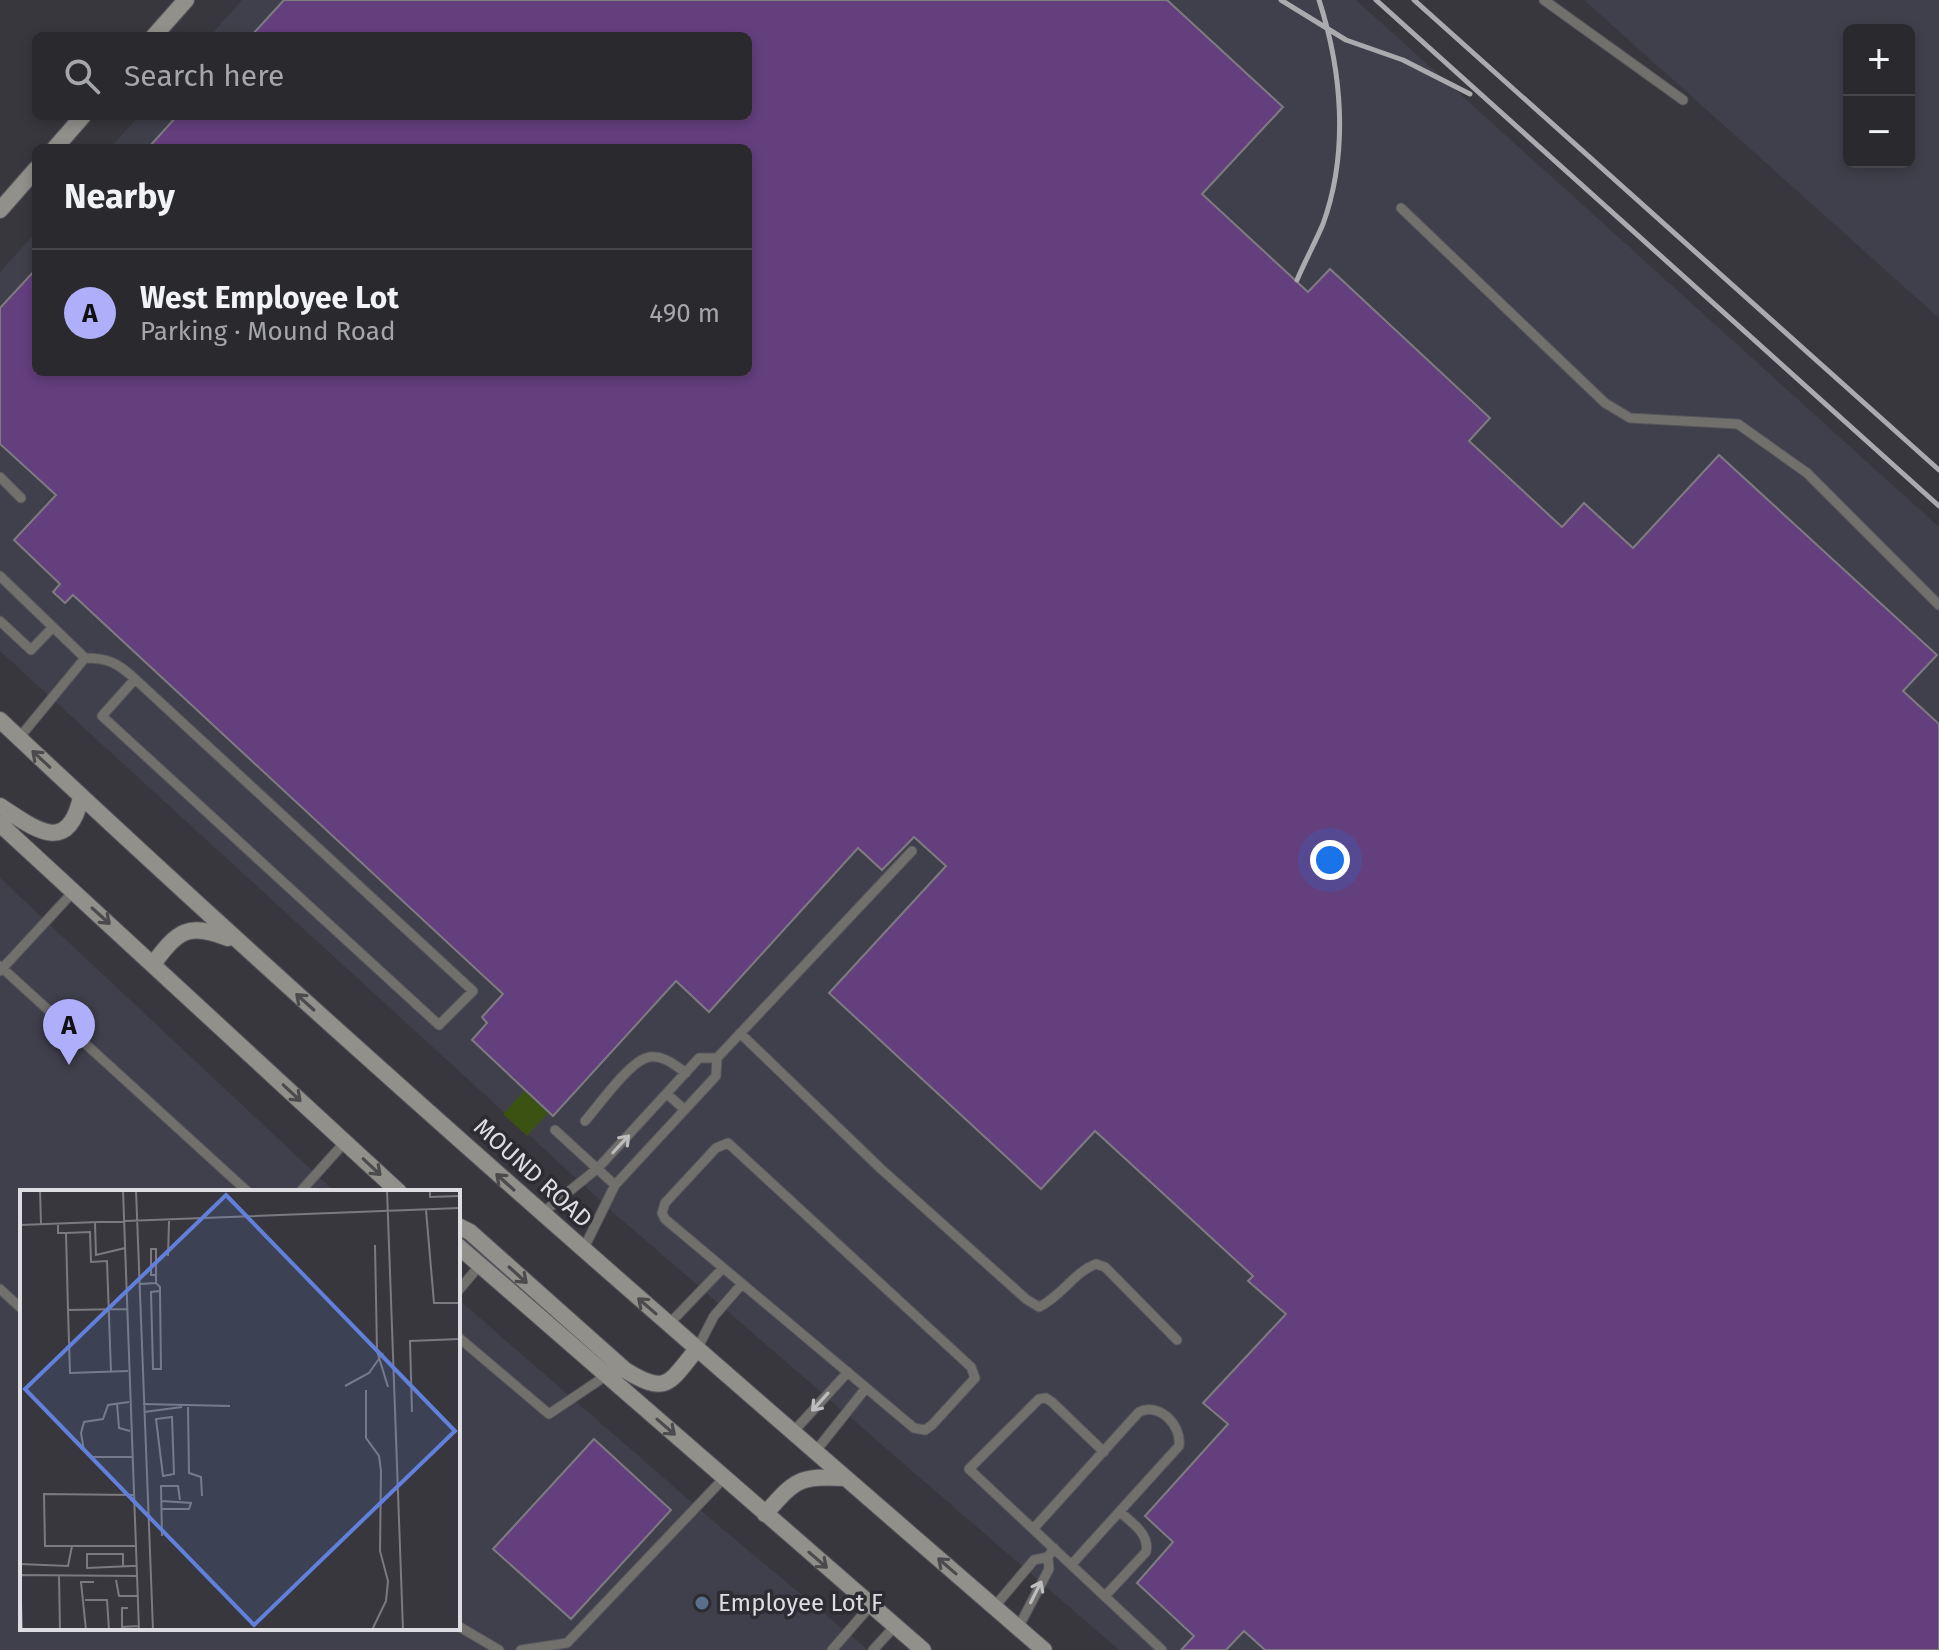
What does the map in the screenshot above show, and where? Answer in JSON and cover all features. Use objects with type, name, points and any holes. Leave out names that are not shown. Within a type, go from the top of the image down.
[{"type":"main road","points":[[158,32],[186,0]]},
{"type":"main road","points":[[58,144],[80,120]]},
{"type":"main road","points":[[0,210],[32,174]]},
{"type":"main road","name":"MOUND ROAD","points":[[0,720],[237,941],[541,1214],[1044,1650]]},
{"type":"main road","points":[[0,806],[33,828],[50,834],[63,830],[73,822],[81,797]]},
{"type":"main road","points":[[0,824],[397,1190]]},
{"type":"main road","points":[[153,964],[171,941],[186,931],[205,928],[237,941]]},
{"type":"main road","points":[[460,1227],[470,1232],[625,1370],[649,1384],[662,1384],[675,1376],[697,1349]]},
{"type":"main road","points":[[460,1248],[923,1650]]},
{"type":"main road","points":[[765,1514],[795,1483],[809,1477],[846,1478]]},
{"type":"lane","points":[[1544,0],[1683,100]]},
{"type":"lane","points":[[1401,208],[1605,403],[1630,418],[1738,424],[1807,473],[1939,605]]},
{"type":"lane","points":[[0,477],[21,498]]},
{"type":"lane","points":[[0,576],[85,658],[117,662],[473,991],[439,1025],[102,716],[135,679]]},
{"type":"lane","points":[[0,621],[31,650],[53,627]]},
{"type":"lane","points":[[19,738],[85,658]]},
{"type":"lane","points":[[583,1250],[615,1185],[716,1076],[717,1058],[912,851]]},
{"type":"lane","points":[[74,891],[1,968],[246,1190]]},
{"type":"lane","points":[[740,1033],[880,1168],[1026,1299],[1039,1307],[1052,1301],[1082,1271],[1096,1264],[1105,1267],[1177,1340]]},
{"type":"lane","points":[[585,1121],[644,1059],[655,1057],[671,1061],[686,1073]]},
{"type":"lane","points":[[541,1214],[598,1168],[699,1058],[717,1058]]},
{"type":"lane","points":[[667,1094],[684,1109]]},
{"type":"lane","points":[[555,1130],[615,1185]]},
{"type":"lane","points":[[302,1190],[345,1142]]},
{"type":"lane","points":[[728,1143],[974,1372],[975,1378],[925,1430],[914,1428],[723,1268],[665,1219],[662,1213],[665,1203],[716,1148],[728,1143]]},
{"type":"lane","points":[[460,1289],[480,1265]]},
{"type":"lane","points":[[669,1324],[723,1268]]},
{"type":"lane","points":[[697,1349],[714,1316],[742,1284]]},
{"type":"lane","points":[[0,1289],[20,1307]]},
{"type":"lane","points":[[460,1339],[549,1414],[607,1375]]},
{"type":"lane","points":[[793,1432],[848,1372]]},
{"type":"lane","points":[[815,1452],[866,1388]]},
{"type":"lane","points":[[1104,1452],[1046,1398],[1039,1399],[969,1469],[1034,1528],[1051,1552],[1072,1564],[1162,1650]]},
{"type":"lane","points":[[1034,1528],[1139,1412],[1156,1408],[1163,1414],[1177,1430],[1179,1446],[1072,1564]]},
{"type":"lane","points":[[521,1650],[567,1643],[724,1478]]},
{"type":"lane","points":[[1105,1596],[1148,1546],[1143,1534],[1120,1512]]},
{"type":"lane","points":[[995,1606],[1034,1560],[1051,1552]]},
{"type":"lane","points":[[1018,1628],[1049,1569],[1051,1552]]},
{"type":"lane","points":[[832,1650],[871,1605]]},
{"type":"lane","points":[[873,1650],[895,1626]]},
{"type":"lane","points":[[460,1627],[499,1650]]},
{"type":"shaded area","points":[[242,0],[1356,0],[1939,527],[1939,1650],[1119,1650],[614,1213],[0,651],[0,272],[32,236],[32,376],[752,376],[752,144],[114,144],[135,120],[752,120],[752,32],[214,32]]},
{"type":"shaded area","points":[[1584,0],[1939,0],[1939,318]]},
{"type":"shaded area","points":[[0,878],[333,1190],[20,1190],[20,1630],[460,1630],[460,1301],[719,1526],[868,1650],[0,1650]]},
{"type":"green space","points":[[524,1091],[548,1113],[527,1136],[503,1114]]},
{"type":"building","points":[[284,0],[1167,0],[1283,107],[1202,194],[1308,292],[1330,269],[1490,418],[1469,441],[1562,527],[1584,503],[1633,548],[1719,455],[1937,655],[1903,691],[1939,724],[1939,1650],[1265,1650],[1244,1631],[1226,1650],[1181,1650],[1194,1636],[1137,1583],[1173,1542],[1145,1516],[1228,1424],[1203,1403],[1286,1314],[1248,1281],[1253,1276],[1095,1131],[1041,1189],[829,993],[946,866],[914,837],[882,870],[858,848],[709,1012],[676,981],[553,1116],[472,1040],[487,1023],[482,1017],[503,994],[73,595],[65,603],[53,592],[60,584],[14,540],[56,495],[0,444],[0,308],[32,273],[32,376],[752,376],[752,144],[152,144],[173,120],[752,120],[752,32],[255,32]]},
{"type":"building","points":[[594,1439],[671,1510],[571,1619],[493,1549]]},
{"type":"railway","points":[[1281,0],[1346,40],[1403,60],[1470,94]]},
{"type":"railway","points":[[1297,280],[1323,224],[1337,169],[1337,83],[1319,0]]},
{"type":"railway","points":[[1376,0],[1939,506]]},
{"type":"railway","points":[[1414,0],[1939,470]]},
{"type":"place","name":"West Employee Lot","points":[[69,1065]]},
{"type":"place","name":"Employee Lot F","points":[[702,1603]]}]
